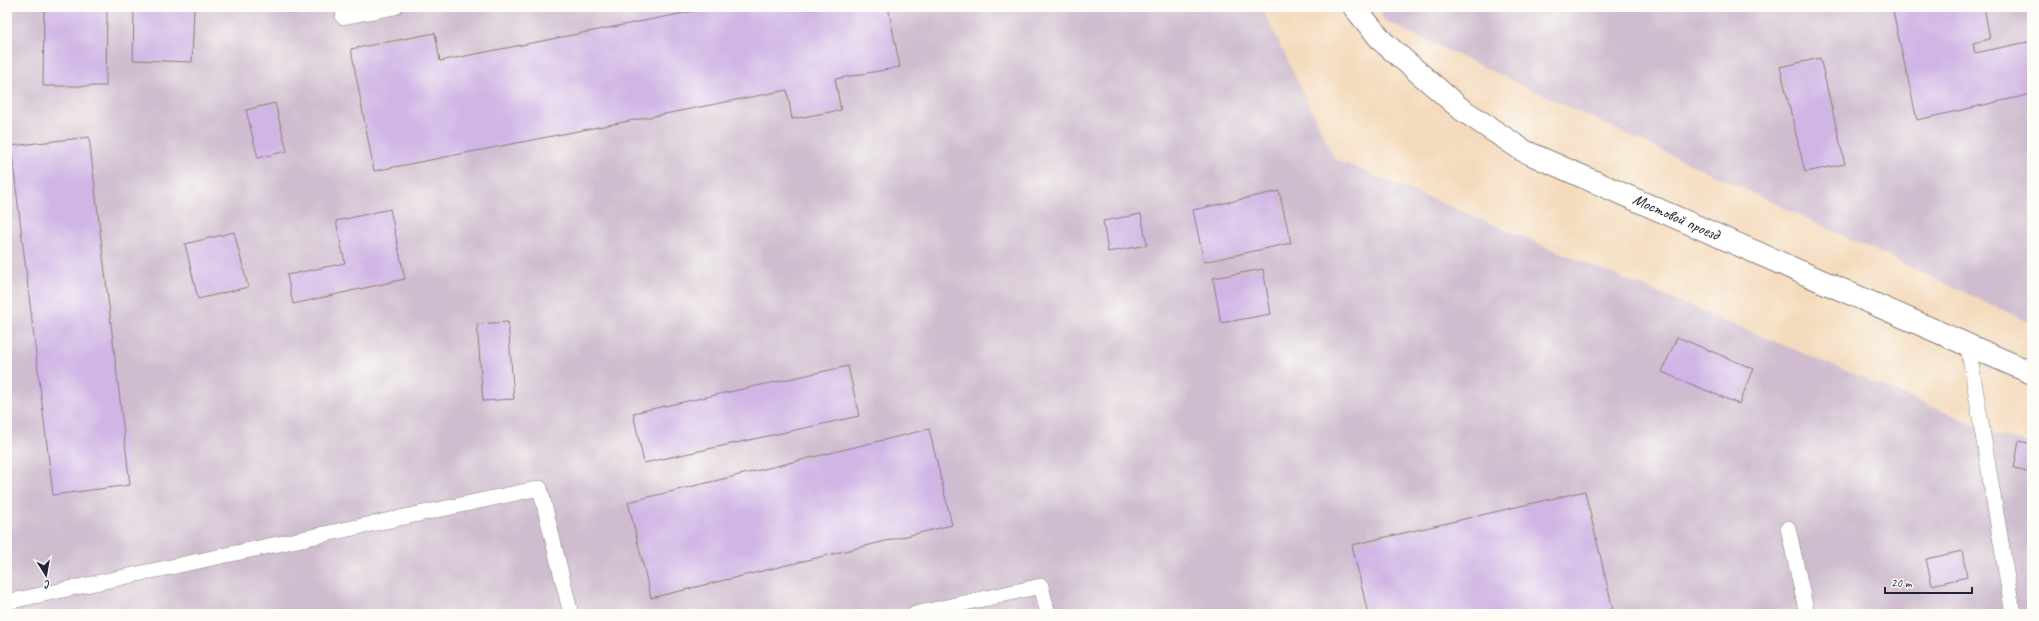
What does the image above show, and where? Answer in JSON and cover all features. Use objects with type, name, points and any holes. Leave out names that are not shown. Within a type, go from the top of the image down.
[{"type":"street","name":"Мостовой проезд","points":[[1354,7],[1383,42],[1460,109],[1524,151],[2032,373]]},
{"type":"lane","points":[[342,17],[395,7]]},
{"type":"lane","points":[[1968,346],[2014,614]]},
{"type":"lane","points":[[7,602],[540,488],[571,614]]},
{"type":"lane","points":[[1788,528],[1807,614]]},
{"type":"lane","points":[[914,614],[1041,586],[1048,614]]},
{"type":"shaded area","points":[[7,7],[1262,7],[1335,159],[2012,440],[2032,444],[2032,614],[7,614]]},
{"type":"shaded area","points":[[1380,7],[2032,7],[2032,324],[1383,20]]},
{"type":"building","points":[[44,7],[107,7],[106,86],[43,86]]},
{"type":"building","points":[[134,7],[194,7],[192,62],[133,60]]},
{"type":"building","points":[[715,7],[888,7],[900,67],[835,79],[841,110],[792,119],[787,90],[374,171],[351,49],[435,33],[440,61]]},
{"type":"building","points":[[1892,7],[1984,7],[1990,39],[1973,43],[1975,53],[2032,41],[2032,94],[1917,120]]},
{"type":"building","points":[[1820,58],[1845,164],[1805,172],[1780,67]]},
{"type":"building","points":[[275,103],[287,151],[258,158],[246,110]]},
{"type":"building","points":[[89,137],[130,485],[53,495],[11,146]]},
{"type":"building","points":[[1279,191],[1291,243],[1204,262],[1193,210]]},
{"type":"building","points":[[390,209],[405,279],[293,304],[287,275],[345,263],[336,221]]},
{"type":"building","points":[[1141,214],[1147,245],[1108,252],[1103,221]]},
{"type":"building","points":[[234,232],[248,287],[198,299],[185,244]]},
{"type":"building","points":[[1263,269],[1271,314],[1221,323],[1213,278]]},
{"type":"building","points":[[508,322],[514,399],[483,401],[477,324]]},
{"type":"building","points":[[1677,337],[1754,369],[1739,404],[1662,372]]},
{"type":"building","points":[[848,366],[859,416],[644,463],[633,413]]},
{"type":"building","points":[[929,429],[952,525],[651,598],[628,502]]},
{"type":"building","points":[[2019,441],[2032,444],[2032,472],[2014,468]]},
{"type":"building","points":[[1585,491],[1614,614],[1368,614],[1352,545]]},
{"type":"building","points":[[1962,551],[1967,577],[1932,585],[1926,559]]}]
